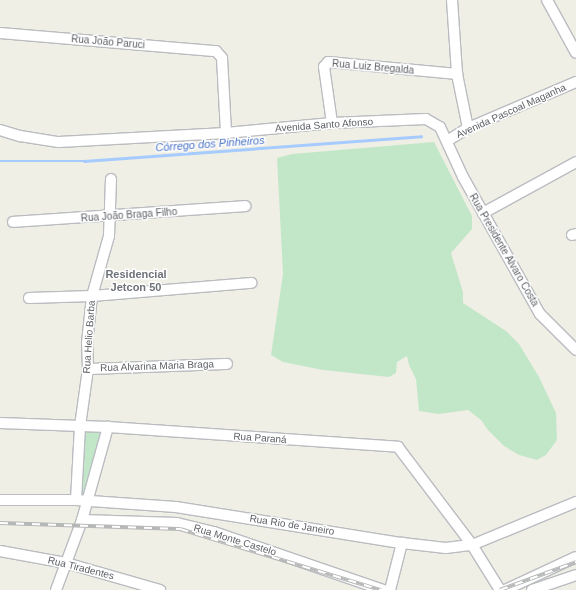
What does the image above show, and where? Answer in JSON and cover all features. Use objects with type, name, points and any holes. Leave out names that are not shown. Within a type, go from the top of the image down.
[{"type":"street","points":[[452,0],[457,74],[468,128]]},
{"type":"street","points":[[547,0],[576,53]]},
{"type":"street","name":"Rua João Paruci","points":[[0,33],[216,51],[222,58],[226,133]]},
{"type":"street","name":"Rua Luiz Bregalda","points":[[332,123],[324,67],[328,62],[457,74]]},
{"type":"street","name":"Avenida Pascoal Maganha","points":[[447,141],[468,128],[576,82]]},
{"type":"street","name":"Avenida Santo Afonso","points":[[0,130],[20,136],[59,142],[226,133],[332,123],[426,119],[440,127],[447,141]]},
{"type":"street","name":"Rua Presidente Alvaro Costa","points":[[447,141],[463,177],[482,213],[540,314],[576,350]]},
{"type":"street","points":[[482,213],[576,162]]},
{"type":"street","name":"Rua Helio Barba","points":[[76,500],[80,426],[88,369],[87,342],[92,296],[110,236],[111,179]]},
{"type":"street","name":"Rua João Braga Filho","points":[[13,222],[245,206]]},
{"type":"street","points":[[29,298],[92,296],[251,283]]},
{"type":"street","name":"Rua Alvarina Maria Braga","points":[[88,369],[227,364]]},
{"type":"street","name":"Rua Paraná","points":[[0,423],[108,427],[398,447],[472,545],[500,590]]},
{"type":"street","points":[[56,590],[82,520],[108,427]]},
{"type":"street","name":"Rua Rio de Janeiro","points":[[0,500],[76,500],[176,507],[402,543],[446,548],[472,545],[574,507]]},
{"type":"street","name":"Rua Monte Castelo","points":[[82,520],[177,523],[214,532],[383,590]]},
{"type":"street","points":[[390,590],[402,543]]},
{"type":"street","name":"Rua Tiradentes","points":[[0,551],[66,563],[160,590]]},
{"type":"street","points":[[505,590],[576,557]]},
{"type":"street","points":[[532,590],[576,575]]},
{"type":"green space","points":[[434,142],[472,216],[472,229],[451,253],[463,292],[463,303],[506,331],[519,344],[539,377],[556,413],[557,440],[546,455],[537,460],[519,455],[504,446],[488,430],[481,420],[468,410],[439,414],[419,411],[416,379],[409,365],[407,356],[397,362],[396,373],[389,377],[323,370],[283,362],[271,355],[283,274],[277,158],[292,154]]},
{"type":"green space","points":[[83,428],[105,430],[86,498],[78,498]]},
{"type":"waterway","name":"Córrego dos Pinheiros","points":[[0,161],[84,161],[421,136]]},
{"type":"railway","points":[[0,523],[180,529],[381,590]]},
{"type":"railway","points":[[500,590],[576,562]]},
{"type":"district","name":"Residencial Jetcon 50","points":[[136,281]]}]
